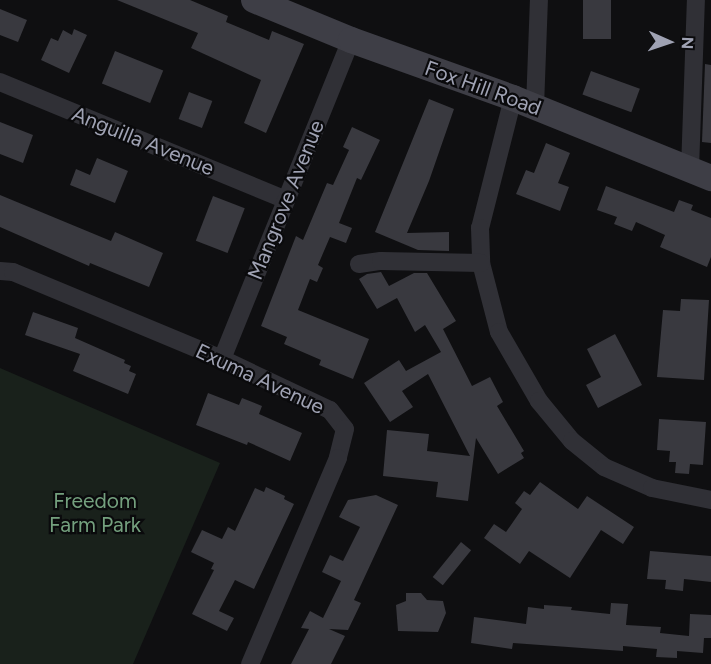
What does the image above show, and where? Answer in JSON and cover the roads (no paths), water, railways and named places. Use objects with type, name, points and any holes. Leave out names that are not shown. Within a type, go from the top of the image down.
[{"type":"main road","name":"Fox Hill Road","points":[[254,0],[351,40],[524,103],[701,173]]},
{"type":"street","points":[[539,0],[524,103],[480,228],[481,263],[499,332],[539,400],[572,441],[604,467],[652,488],[711,500]]},
{"type":"street","points":[[696,0],[701,173]]},
{"type":"street","name":"Mangrove Avenue","points":[[222,359],[351,40]]},
{"type":"street","name":"Anguilla Avenue","points":[[0,82],[286,200]]},
{"type":"street","points":[[359,264],[381,261],[481,263]]},
{"type":"street","name":"Exuma Avenue","points":[[0,271],[13,272],[222,359],[330,410],[345,429],[338,458],[250,664]]},
{"type":"park label","name":"Freedom Farm Park","points":[[95,513]]}]
